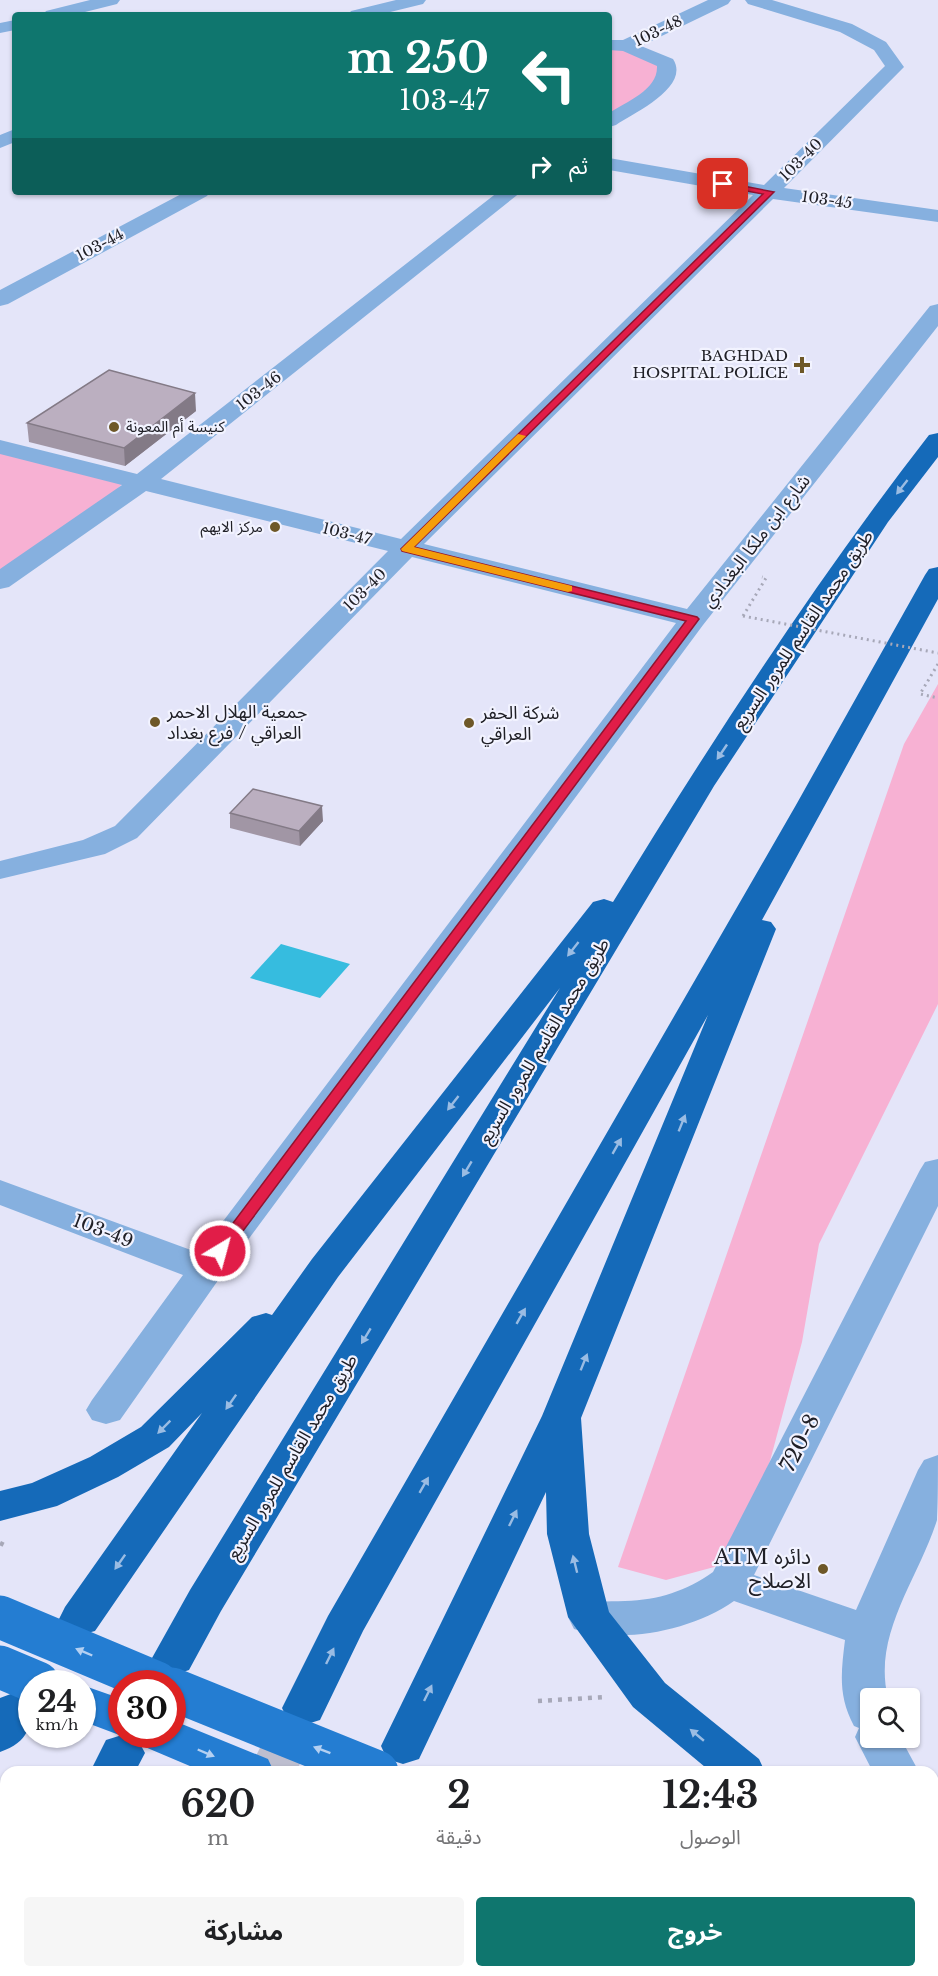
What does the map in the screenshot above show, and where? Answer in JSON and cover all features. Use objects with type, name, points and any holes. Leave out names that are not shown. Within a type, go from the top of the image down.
[{"type":"highway","name":"طريق محمد القاسم للمرور السريع","points":[[171,1670],[205,1601],[699,786],[878,518],[938,441]]},
{"type":"highway","points":[[304,1708],[349,1618],[811,805],[938,575]]},
{"type":"highway","points":[[80,1619],[325,1268],[699,786]]},
{"type":"highway","points":[[390,1759],[562,1416],[811,805]]},
{"type":"highway","points":[[0,1506],[44,1495],[104,1467],[155,1437],[325,1268]]},
{"type":"highway","points":[[562,1416],[568,1534],[589,1617],[649,1695],[736,1766]]},
{"type":"main road","points":[[0,1617],[148,1670]]},
{"type":"main road","points":[[0,1667],[11,1717]]},
{"type":"main road","points":[[186,1684],[390,1759]]},
{"type":"main road","points":[[96,1719],[108,1734]]},
{"type":"main road","points":[[186,1744],[238,1766]]},
{"type":"street","points":[[59,12],[81,3],[111,0]]},
{"type":"street","points":[[369,12],[417,0]]},
{"type":"street","name":"103-48","points":[[618,45],[722,0]]},
{"type":"street","name":"103-40","points":[[0,870],[94,847],[126,832],[406,549],[895,67],[880,46],[846,28],[754,0]]},
{"type":"street","points":[[81,3],[103,12]]},
{"type":"street","points":[[612,119],[659,88],[668,77],[666,63],[618,45]]},
{"type":"street","name":"103-45","points":[[612,165],[769,192],[938,216]]},
{"type":"street","name":"103-44","points":[[0,299],[194,195]]},
{"type":"street","name":"103-46","points":[[0,581],[141,483],[507,195]]},
{"type":"street","name":"شارع ابن ملكا البغدادي","points":[[106,1410],[206,1270],[693,619],[938,311]]},
{"type":"street","name":"103-47","points":[[0,447],[693,619]]},
{"type":"street","name":"720-8","points":[[729,1583],[938,1170]]},
{"type":"street","name":"103-49","points":[[0,1192],[206,1270]]},
{"type":"street","points":[[864,1688],[862,1681],[868,1631],[938,1470]]},
{"type":"street","points":[[589,1617],[643,1618],[670,1612],[695,1604],[729,1583],[868,1631]]},
{"type":"street","points":[[883,1748],[894,1766]]},
{"type":"path","points":[[766,578],[743,616],[938,653]]},
{"type":"path","points":[[938,664],[920,694],[938,698]]},
{"type":"path","points":[[538,1701],[649,1695]]},
{"type":"shaded area","points":[[612,46],[666,63],[667,77],[612,119]]},
{"type":"shaded area","points":[[0,450],[122,484],[88,521],[0,581]]},
{"type":"shaded area","points":[[938,684],[938,1004],[819,1244],[802,1342],[770,1461],[729,1563],[666,1580],[618,1567],[904,744]]},
{"type":"water","points":[[281,944],[350,964],[320,998],[250,978]]},
{"type":"building","points":[[109,370],[195,393],[124,448],[27,423]]},
{"type":"building","points":[[253,789],[322,806],[299,831],[230,813]]},
{"type":"tunnel","points":[[275,1766],[299,1717]]},
{"type":"slow traffic","points":[[521,436],[406,549],[568,588]]},
{"type":"place","name":"BAGHDAD HOSPITAL POLICE","points":[[802,365]]},
{"type":"place","name":"كنيسة أم المعونة","points":[[114,427]]},
{"type":"place","name":"مركز الايهم","points":[[275,527]]},
{"type":"place","name":"جمعية الهلال الاحمر العراقي / فرع بغداد","points":[[155,722]]},
{"type":"place","name":"شركة الحفر العراقي","points":[[469,723]]},
{"type":"place","name":"ATM دائره الاصلاح","points":[[823,1569]]},
{"type":"route","points":[[220,1251],[693,619],[406,549],[769,192],[723,184]]}]
